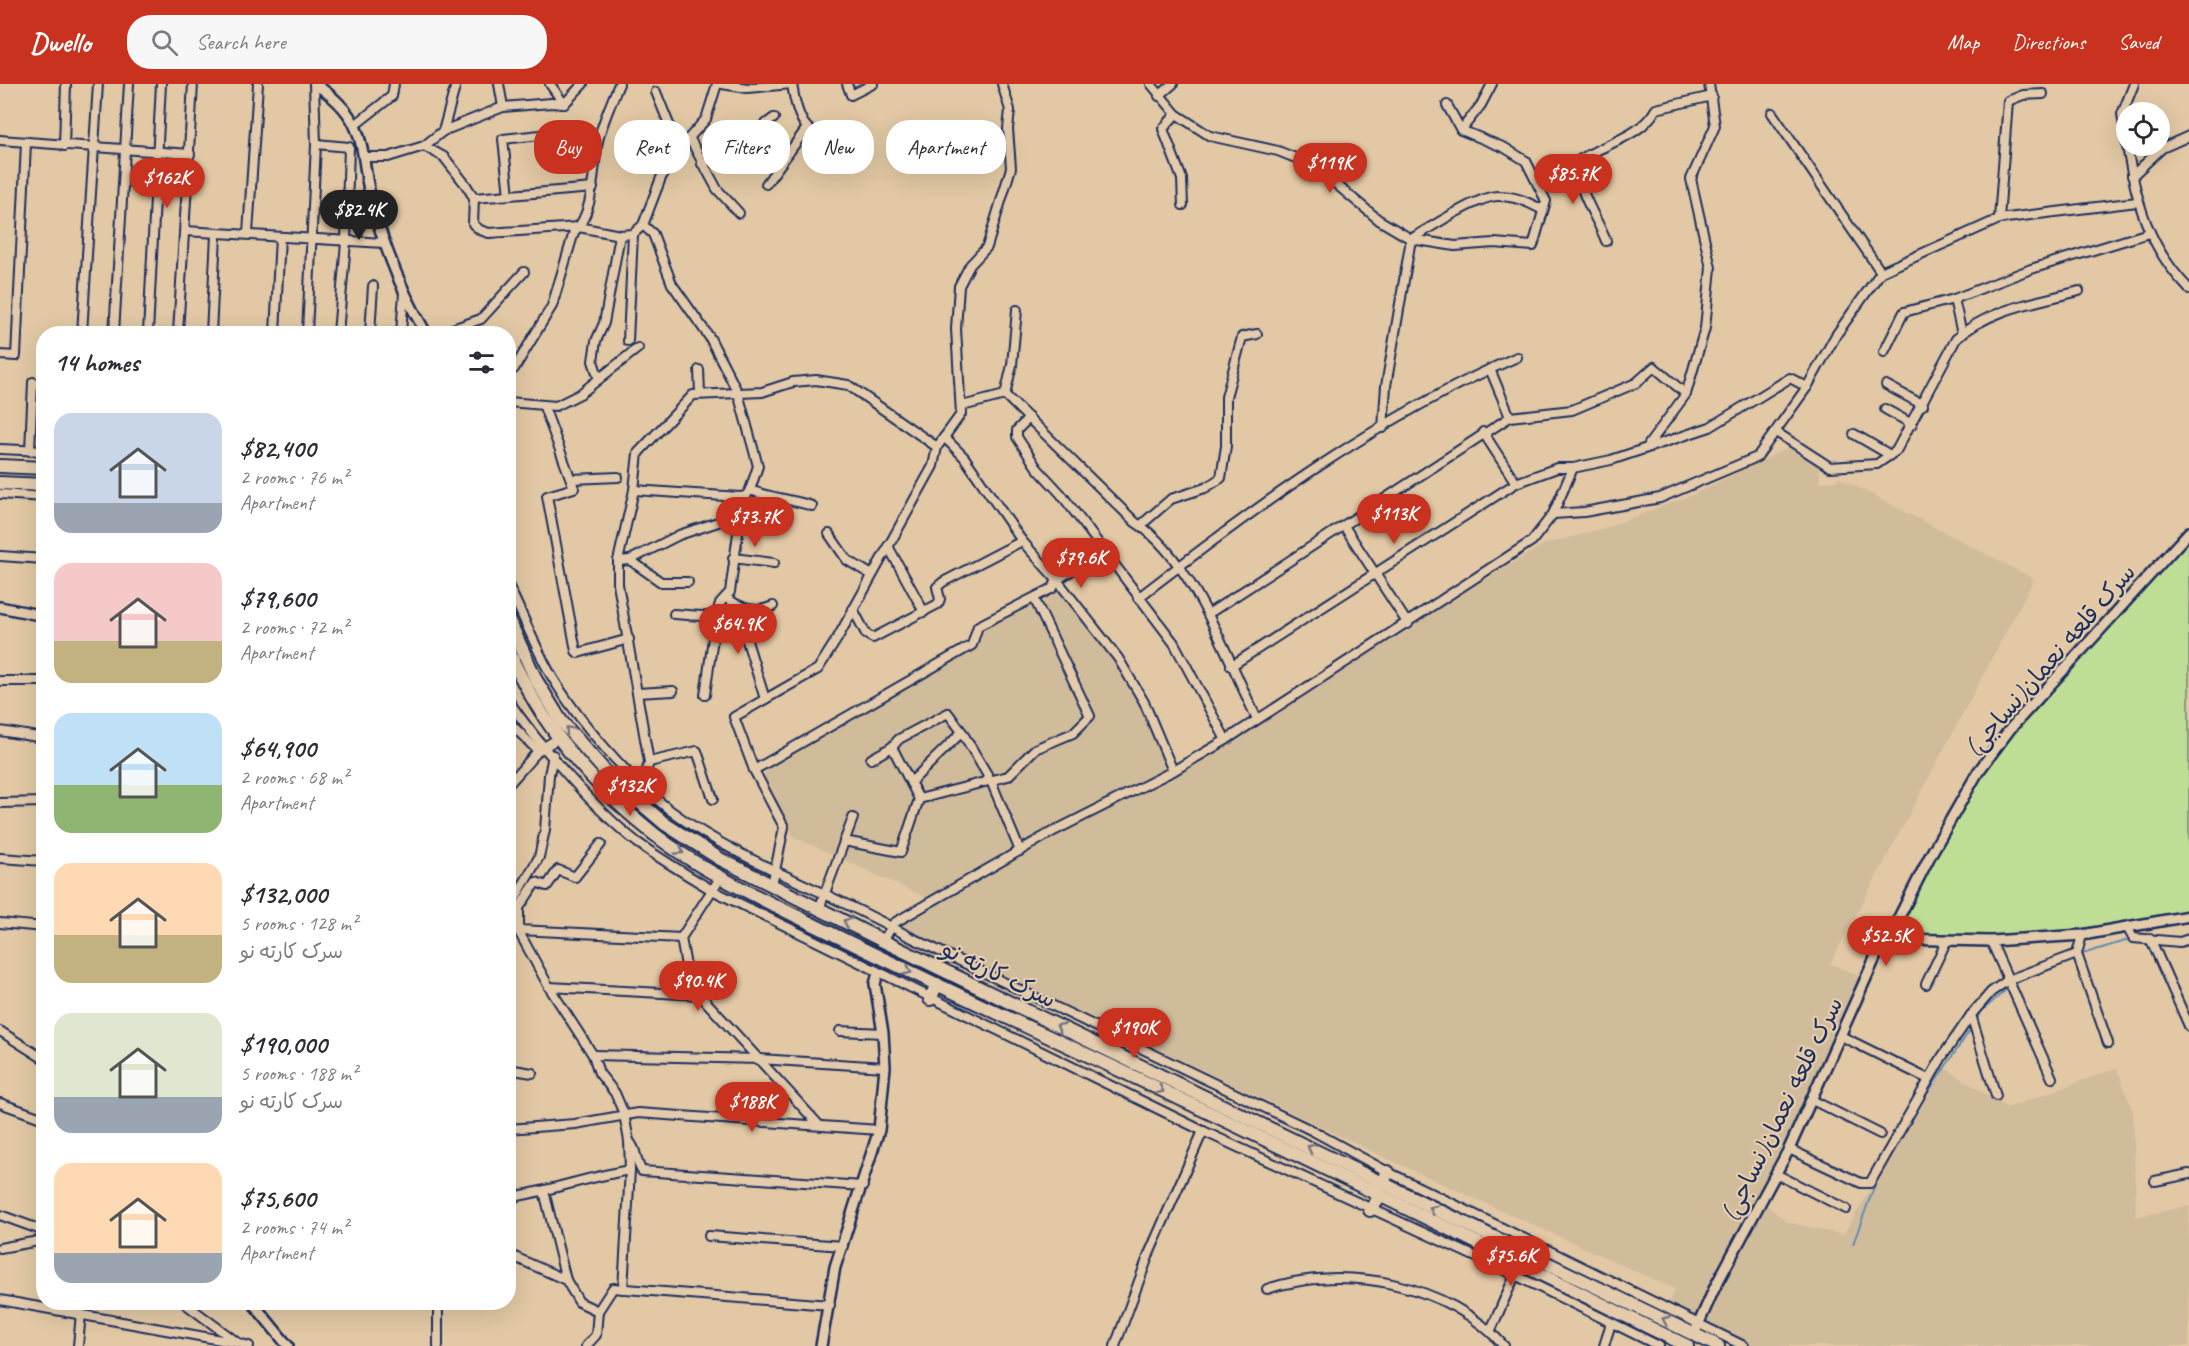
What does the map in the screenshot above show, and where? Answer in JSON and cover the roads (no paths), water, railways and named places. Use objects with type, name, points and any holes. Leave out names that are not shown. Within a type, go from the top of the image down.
[{"type":"highway","points":[[0,466],[36,468]]},
{"type":"highway","points":[[0,483],[36,485]]},
{"type":"highway","name":"سرک کارته نو","points":[[516,636],[536,680],[561,721],[611,778],[665,824],[720,859],[883,941],[1277,1131],[1337,1168],[1381,1190],[1696,1329],[1718,1346]]},
{"type":"highway","name":"سرک کارته نو","points":[[516,666],[535,703],[557,738],[601,788],[656,836],[720,878],[1275,1146],[1337,1168]]},
{"type":"highway","points":[[601,788],[611,778]]},
{"type":"highway","points":[[656,836],[665,824]]},
{"type":"highway","points":[[930,999],[937,984]]},
{"type":"highway","points":[[1275,1146],[1277,1131]]},
{"type":"highway","points":[[1370,1210],[1388,1172]]},
{"type":"highway","points":[[1381,1190],[1667,1342],[1687,1346]]},
{"type":"street","points":[[64,146],[66,84]]},
{"type":"street","points":[[81,326],[98,84]]},
{"type":"street","points":[[114,326],[129,84]]},
{"type":"street","points":[[148,326],[161,84]]},
{"type":"street","points":[[178,326],[193,84]]},
{"type":"street","points":[[248,233],[258,84]]},
{"type":"street","points":[[315,84],[337,98],[355,125],[365,157],[370,198],[384,243],[404,292],[422,326]]},
{"type":"street","points":[[307,326],[316,144],[315,84]]},
{"type":"street","points":[[355,125],[392,96],[394,84]]},
{"type":"street","points":[[443,131],[456,84]]},
{"type":"street","points":[[500,84],[503,107]]},
{"type":"street","points":[[550,84],[564,104]]},
{"type":"street","points":[[564,104],[583,84]]},
{"type":"street","points":[[602,128],[619,84]]},
{"type":"street","points":[[702,164],[690,139],[706,119],[717,84]]},
{"type":"street","points":[[722,84],[747,88],[792,84],[797,114],[802,122]]},
{"type":"street","points":[[847,84],[851,95],[873,84]]},
{"type":"street","points":[[772,885],[784,827],[754,770],[735,717],[818,669],[933,466],[938,447],[961,414],[956,329],[959,286],[970,265],[987,247],[1011,168],[1008,129],[1010,110],[1002,84]]},
{"type":"street","points":[[1151,84],[1176,114],[1210,136],[1278,151],[1312,165],[1379,220],[1411,239],[1455,246],[1494,243],[1533,246],[1546,201],[1526,161],[1505,148],[1461,130],[1447,105]]},
{"type":"street","points":[[1159,96],[1173,84]]},
{"type":"street","points":[[1461,130],[1481,105],[1492,84]]},
{"type":"street","points":[[1648,445],[1686,394],[1705,328],[1711,268],[1692,180],[1715,126],[1710,84]]},
{"type":"street","points":[[2023,84],[2023,95]]},
{"type":"street","points":[[2127,102],[2134,84]]},
{"type":"street","points":[[656,92],[667,120]]},
{"type":"street","points":[[1999,219],[2008,101],[2023,95],[2043,94]]},
{"type":"street","points":[[1606,241],[1595,211],[1583,198],[1578,161],[1637,130],[1649,121],[1656,109],[1712,96]]},
{"type":"street","points":[[365,157],[388,158],[424,146],[443,131],[503,107],[564,104]]},
{"type":"street","points":[[1772,113],[1881,272]]},
{"type":"street","points":[[1176,114],[1163,129],[1182,180],[1183,205]]},
{"type":"street","points":[[766,184],[802,134]]},
{"type":"street","points":[[2132,176],[2162,148],[2189,135]]},
{"type":"street","points":[[509,195],[503,139],[534,136]]},
{"type":"street","points":[[0,140],[190,154]]},
{"type":"street","points":[[0,355],[16,356],[26,143]]},
{"type":"street","points":[[316,144],[349,147],[346,242],[339,326]]},
{"type":"street","points":[[424,146],[444,157],[474,198],[473,224],[489,233],[579,227],[620,235],[633,234],[643,225],[663,174]]},
{"type":"street","points":[[2129,156],[2137,202],[2149,233],[2179,279],[2189,289]]},
{"type":"street","points":[[516,366],[552,306],[574,232],[579,227],[593,188],[595,174]]},
{"type":"street","points":[[708,174],[717,189],[739,213]]},
{"type":"street","points":[[474,198],[593,188]]},
{"type":"street","points":[[1383,428],[1386,386],[1411,239],[1445,219],[1497,195],[1521,199],[1543,210]]},
{"type":"street","points":[[1553,514],[1584,512],[1660,498],[1757,456],[1807,387],[1836,335],[1881,272],[1999,219],[2137,202]]},
{"type":"street","points":[[643,225],[653,234],[672,284],[710,338],[738,393],[758,466],[741,511],[730,592],[720,603],[716,617],[705,695]]},
{"type":"street","points":[[185,231],[216,235],[248,233],[313,240],[384,243]]},
{"type":"street","points":[[1884,352],[1904,312],[1954,299],[2021,273],[2149,233]]},
{"type":"street","points":[[628,341],[633,234]]},
{"type":"street","points":[[211,326],[216,235]]},
{"type":"street","points":[[599,379],[593,361],[596,342],[604,323],[620,235]]},
{"type":"street","points":[[275,326],[280,237]]},
{"type":"street","points":[[463,326],[481,320],[524,272]]},
{"type":"street","points":[[370,326],[373,286]]},
{"type":"street","points":[[1776,432],[1830,467],[1877,464],[1896,451],[1923,405],[1956,339],[1998,313],[2079,291]]},
{"type":"street","points":[[402,326],[404,292]]},
{"type":"street","points":[[1954,299],[1962,334]]},
{"type":"street","points":[[1005,395],[1012,365],[1017,310]]},
{"type":"street","points":[[1141,525],[1171,499],[1205,488],[1221,478],[1226,446],[1226,397],[1242,338],[1257,334]]},
{"type":"street","points":[[516,403],[556,406],[580,394],[638,348]]},
{"type":"street","points":[[1138,598],[1311,471],[1478,373],[1517,357]]},
{"type":"street","points":[[1208,614],[1483,432],[1510,417],[1572,410],[1636,383],[1654,367],[1686,394]]},
{"type":"street","points":[[1490,369],[1510,417]]},
{"type":"street","points":[[699,370],[700,393]]},
{"type":"street","points":[[1231,666],[1516,483],[1557,468],[1573,468],[1611,460],[1648,445],[1710,427],[1790,378],[1807,387]]},
{"type":"street","points":[[629,794],[646,772],[649,762],[618,584],[618,561],[634,490],[640,450],[686,401],[700,393],[762,392],[793,382],[816,380],[848,386],[938,447]]},
{"type":"street","points":[[30,451],[33,382]]},
{"type":"street","points":[[1887,385],[1923,405]]},
{"type":"street","points":[[962,406],[1005,395]]},
{"type":"street","points":[[1005,395],[1150,531],[1179,567],[1208,614],[1257,719]]},
{"type":"street","points":[[544,406],[572,479],[573,490],[547,496],[576,651],[578,653],[629,639]]},
{"type":"street","points":[[1885,409],[1912,424]]},
{"type":"street","points":[[1029,418],[1017,430],[1017,437],[1037,468],[1061,494],[1186,662],[1226,740]]},
{"type":"street","points":[[1483,432],[1516,483]]},
{"type":"street","points":[[1854,434],[1890,455]]},
{"type":"street","points":[[944,437],[964,457],[1022,542],[1057,580],[1118,657],[1144,702],[1173,771]]},
{"type":"street","points":[[0,449],[36,451]]},
{"type":"street","points":[[883,941],[892,926],[1020,850],[1173,771],[1226,740],[1408,624],[1532,541],[1553,514],[1573,468]]},
{"type":"street","points":[[572,479],[618,477]]},
{"type":"street","points":[[634,490],[703,496],[748,493],[774,498],[789,498],[812,506]]},
{"type":"street","points":[[0,494],[36,496]]},
{"type":"street","points":[[618,561],[630,560],[680,535],[718,522],[741,511]]},
{"type":"street","points":[[1344,526],[1408,624]]},
{"type":"street","name":"سرک قلعه نعمان(نساجی)","points":[[1696,1329],[1715,1287],[1789,1149],[1880,947],[1887,941],[1931,854],[1978,772],[2010,729],[2189,532]]},
{"type":"street","points":[[829,534],[847,560],[872,575]]},
{"type":"street","points":[[854,609],[866,634],[871,638],[924,612],[940,601],[938,586],[1022,542]]},
{"type":"street","points":[[888,546],[924,612]]},
{"type":"street","points":[[754,770],[972,645],[978,626],[1053,588],[1057,580],[1102,551]]},
{"type":"street","points":[[0,556],[36,558]]},
{"type":"street","points":[[733,558],[774,563]]},
{"type":"street","points":[[630,560],[661,582],[688,582]]},
{"type":"street","points":[[726,598],[742,607],[763,611],[773,606]]},
{"type":"street","points":[[919,799],[1008,776],[1035,749],[1073,733],[1090,716],[1034,598]]},
{"type":"street","points":[[516,602],[552,676],[596,736],[638,783],[700,830],[776,870],[1313,1131],[1388,1172],[1696,1329],[1744,1346]]},
{"type":"street","points":[[0,607],[36,614]]},
{"type":"street","points":[[742,607],[742,625],[765,699]]},
{"type":"street","points":[[674,614],[716,617]]},
{"type":"street","points":[[0,681],[36,681]]},
{"type":"street","points":[[637,693],[673,691]]},
{"type":"street","points":[[516,712],[542,749]]},
{"type":"street","points":[[871,759],[892,747],[899,738],[948,713],[991,781],[1020,850]]},
{"type":"street","points":[[516,728],[553,755],[591,799],[637,842],[712,890],[1203,1131],[1515,1275],[1659,1346]]},
{"type":"street","points":[[0,731],[36,737]]},
{"type":"street","points":[[911,782],[962,732]]},
{"type":"street","points":[[516,777],[542,749],[557,738]]},
{"type":"street","points":[[844,840],[901,852],[919,799],[892,747]]},
{"type":"street","points":[[649,762],[697,751],[713,799]]},
{"type":"street","points":[[516,897],[539,857],[545,830],[549,775],[553,755]]},
{"type":"street","points":[[0,803],[36,802]]},
{"type":"street","points":[[819,909],[853,818]]},
{"type":"street","points":[[519,930],[519,908],[536,882],[548,885],[558,870],[575,877],[601,844]]},
{"type":"street","points":[[0,858],[36,860]]},
{"type":"street","points":[[720,878],[681,938],[689,983],[818,1124]]},
{"type":"street","points":[[1887,941],[1895,939],[1991,941],[2082,935],[2189,916]]},
{"type":"street","points":[[0,923],[36,926]]},
{"type":"street","points":[[516,926],[549,987],[593,1055],[599,1073],[615,1094],[624,1114],[629,1141],[630,1170],[623,1289]]},
{"type":"street","points":[[2127,927],[2133,938],[2180,942],[2189,939]]},
{"type":"street","points":[[519,930],[681,938]]},
{"type":"street","points":[[2082,935],[2077,954],[2108,1043]]},
{"type":"street","points":[[2150,938],[2189,1026]]},
{"type":"street","points":[[1926,984],[1947,940]]},
{"type":"street","points":[[1991,941],[2001,958],[2008,980],[2052,1078]]},
{"type":"street","points":[[1789,1149],[1861,1183],[1870,1183],[1928,1079],[1971,1015],[1990,992],[2008,980],[2077,954]]},
{"type":"street","points":[[821,1346],[836,1267],[879,1130],[885,1067],[883,1033],[875,984],[878,973]]},
{"type":"street","points":[[549,987],[699,994]]},
{"type":"street","points":[[1971,1015],[1996,1096]]},
{"type":"street","points":[[0,1031],[36,1054]]},
{"type":"street","points":[[840,1031],[883,1033]]},
{"type":"street","points":[[1841,1036],[1928,1079]]},
{"type":"street","points":[[593,1055],[759,1059],[885,1067]]},
{"type":"street","points":[[516,1070],[532,1073]]},
{"type":"street","points":[[1812,1100],[1880,1134]]},
{"type":"street","points":[[0,1103],[36,1116]]},
{"type":"street","points":[[516,1128],[576,1124],[624,1114],[818,1124],[879,1130]]},
{"type":"street","points":[[1115,1346],[1149,1254],[1203,1131]]},
{"type":"street","points":[[629,1141],[635,1147],[638,1166],[642,1171],[862,1186]]},
{"type":"street","points":[[518,1196],[544,1191],[597,1175],[630,1170]]},
{"type":"street","points":[[1776,1174],[1846,1209]]},
{"type":"street","points":[[2155,1181],[2189,1174]]},
{"type":"street","points":[[544,1191],[566,1280],[579,1302],[598,1311]]},
{"type":"street","points":[[0,1215],[36,1228]]},
{"type":"street","points":[[709,1236],[843,1246]]},
{"type":"street","points":[[0,1248],[36,1241]]},
{"type":"street","points":[[516,1258],[566,1280]]},
{"type":"street","points":[[1491,1330],[1515,1275]]},
{"type":"street","points":[[1267,1289],[1294,1280],[1318,1278],[1337,1278],[1415,1289],[1435,1295],[1491,1330],[1504,1346]]},
{"type":"street","points":[[586,1346],[596,1335],[598,1311],[611,1289],[830,1305]]},
{"type":"street","points":[[0,1300],[36,1306]]},
{"type":"street","points":[[62,1310],[147,1324],[188,1336],[238,1342],[249,1346]]},
{"type":"street","points":[[194,1310],[238,1342]]},
{"type":"street","points":[[259,1310],[290,1345]]},
{"type":"street","points":[[438,1311],[438,1346]]},
{"type":"street","points":[[78,1346],[81,1313]]},
{"type":"street","points":[[1604,1346],[1611,1323]]},
{"type":"waterway","points":[[2079,955],[2125,941],[2137,942]]},
{"type":"waterway","points":[[2013,985],[2032,975]]},
{"type":"waterway","points":[[1975,1022],[1983,1010],[2008,988]]},
{"type":"waterway","points":[[1915,1112],[1972,1027]]},
{"type":"waterway","points":[[1888,1158],[1912,1117]]},
{"type":"waterway","points":[[1853,1244],[1877,1179]]}]
